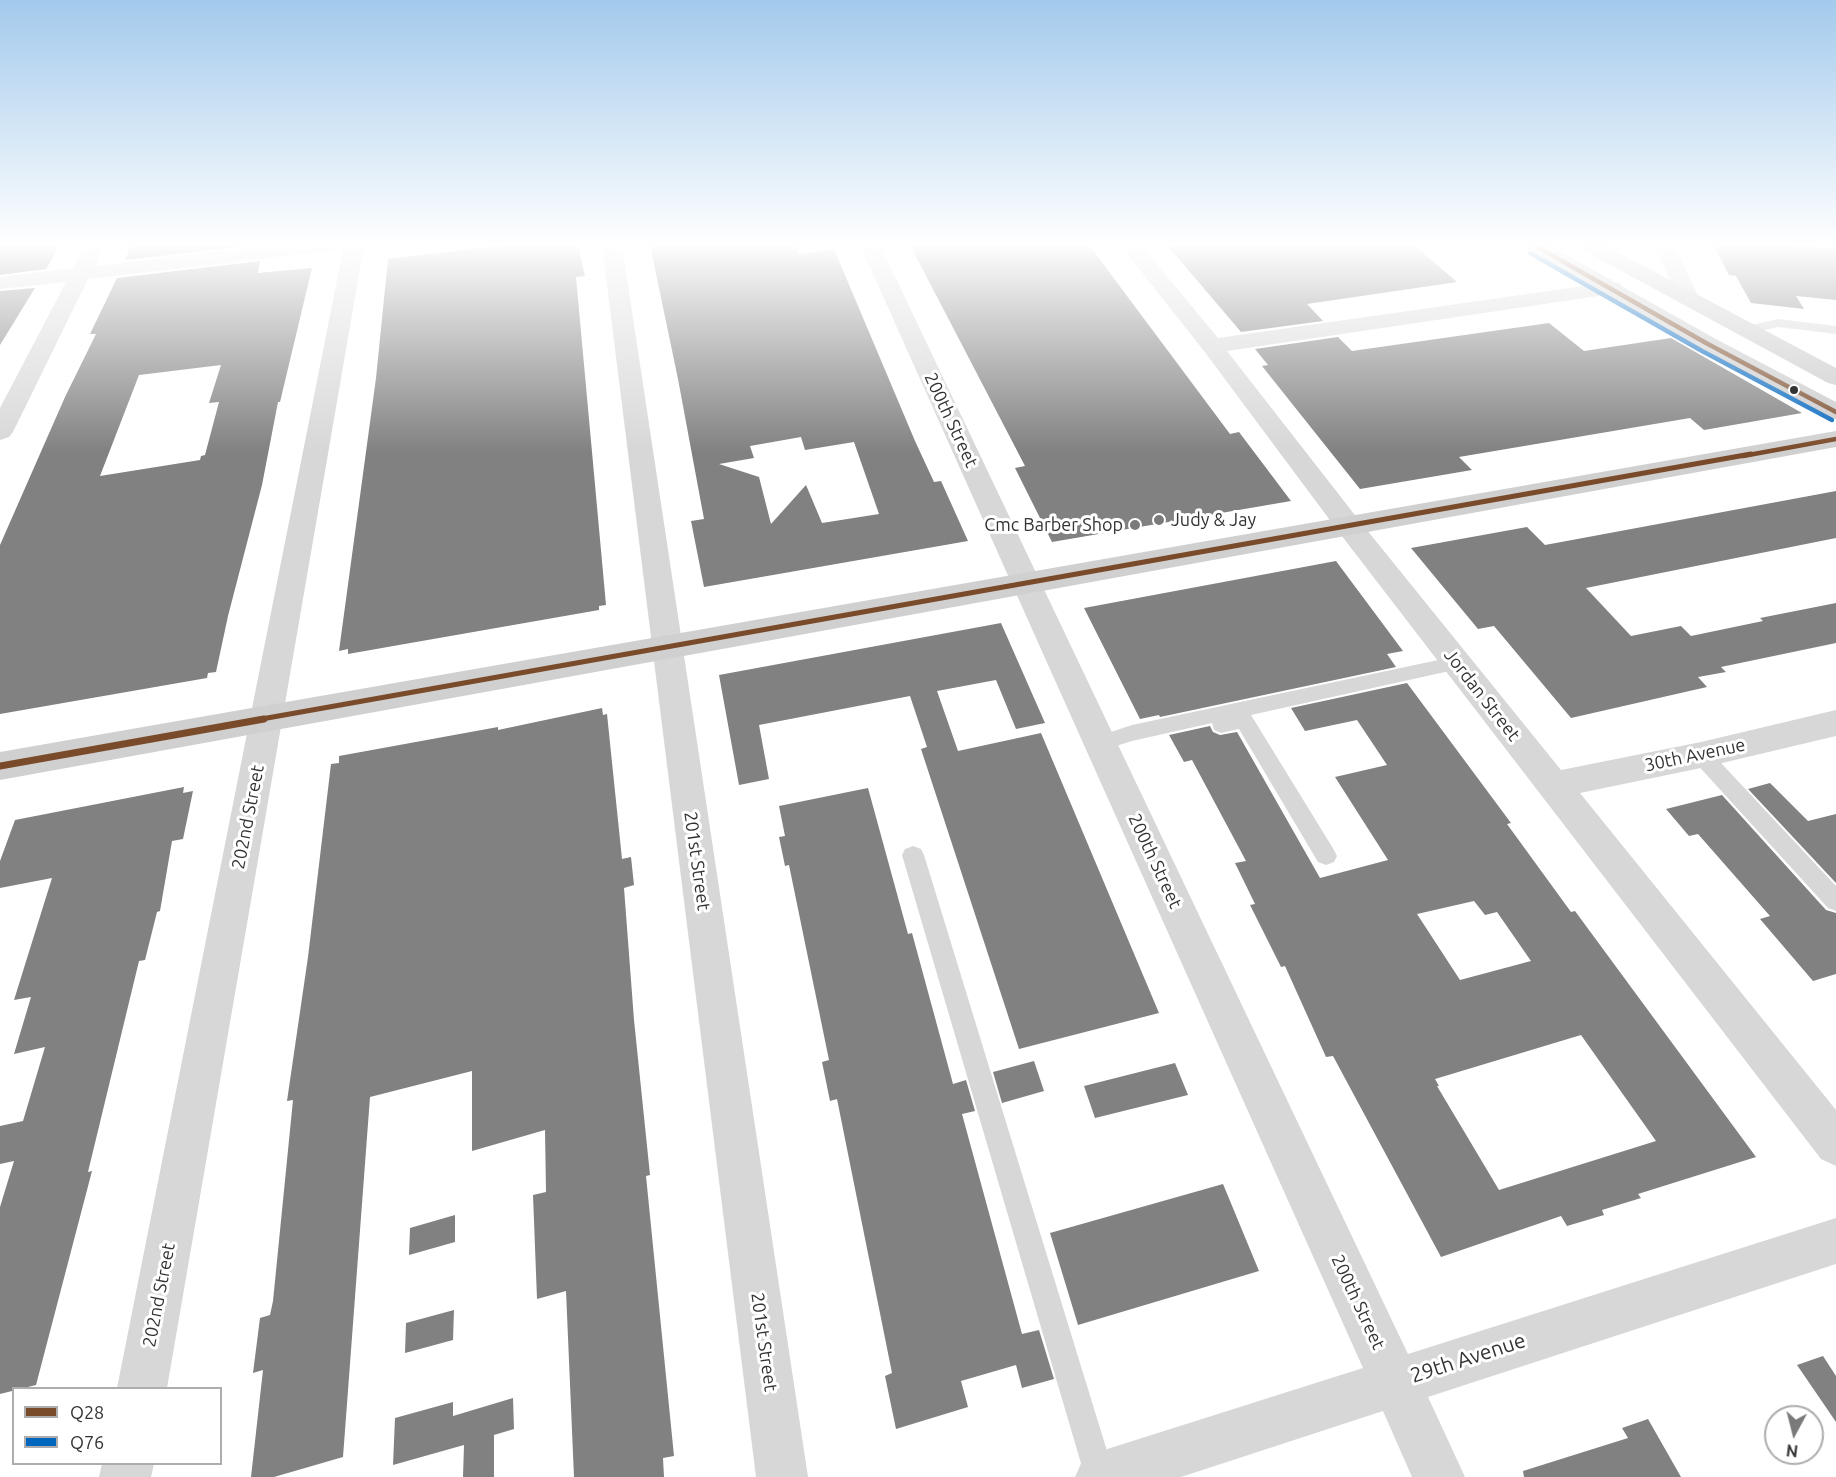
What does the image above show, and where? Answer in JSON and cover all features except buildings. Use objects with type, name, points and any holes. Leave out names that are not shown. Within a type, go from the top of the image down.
[{"type":"main road","points":[[1657,314],[1836,412]]},
{"type":"main road","points":[[1718,314],[1836,378]]},
{"type":"street","points":[[0,432],[61,314]]},
{"type":"street","name":"202nd Street","points":[[142,1387],[341,314]]},
{"type":"street","name":"201st Street","points":[[621,314],[782,1477]]},
{"type":"street","name":"200th Street","points":[[902,314],[1439,1477]]},
{"type":"street","name":"Jordan Street","points":[[1186,314],[1348,525],[1836,1144]]},
{"type":"street","points":[[1212,346],[1433,314]]},
{"type":"street","points":[[0,766],[1836,439]]},
{"type":"street","name":"30th Avenue","points":[[1553,785],[1701,755],[1836,723]]},
{"type":"street","name":"29th Avenue","points":[[1101,1477],[1836,1241]]},
{"type":"lane","points":[[1748,330],[1778,323],[1836,330]]},
{"type":"lane","points":[[1102,747],[1132,733],[1457,663]]},
{"type":"lane","points":[[1102,747],[1244,720],[1326,856]]},
{"type":"lane","points":[[1701,755],[1836,901]]},
{"type":"lane","points":[[913,855],[1101,1477]]},
{"type":"transit line","name":"Q76","points":[[1637,314],[1832,420]]},
{"type":"transit line","name":"Q28","points":[[1655,314],[1836,412]]},
{"type":"transit line","name":"Q28","points":[[0,766],[1836,439]]},
{"type":"place","name":"Judy & Jay","points":[[1159,520]]},
{"type":"place","name":"Cmc Barber Shop","points":[[1135,525]]}]
